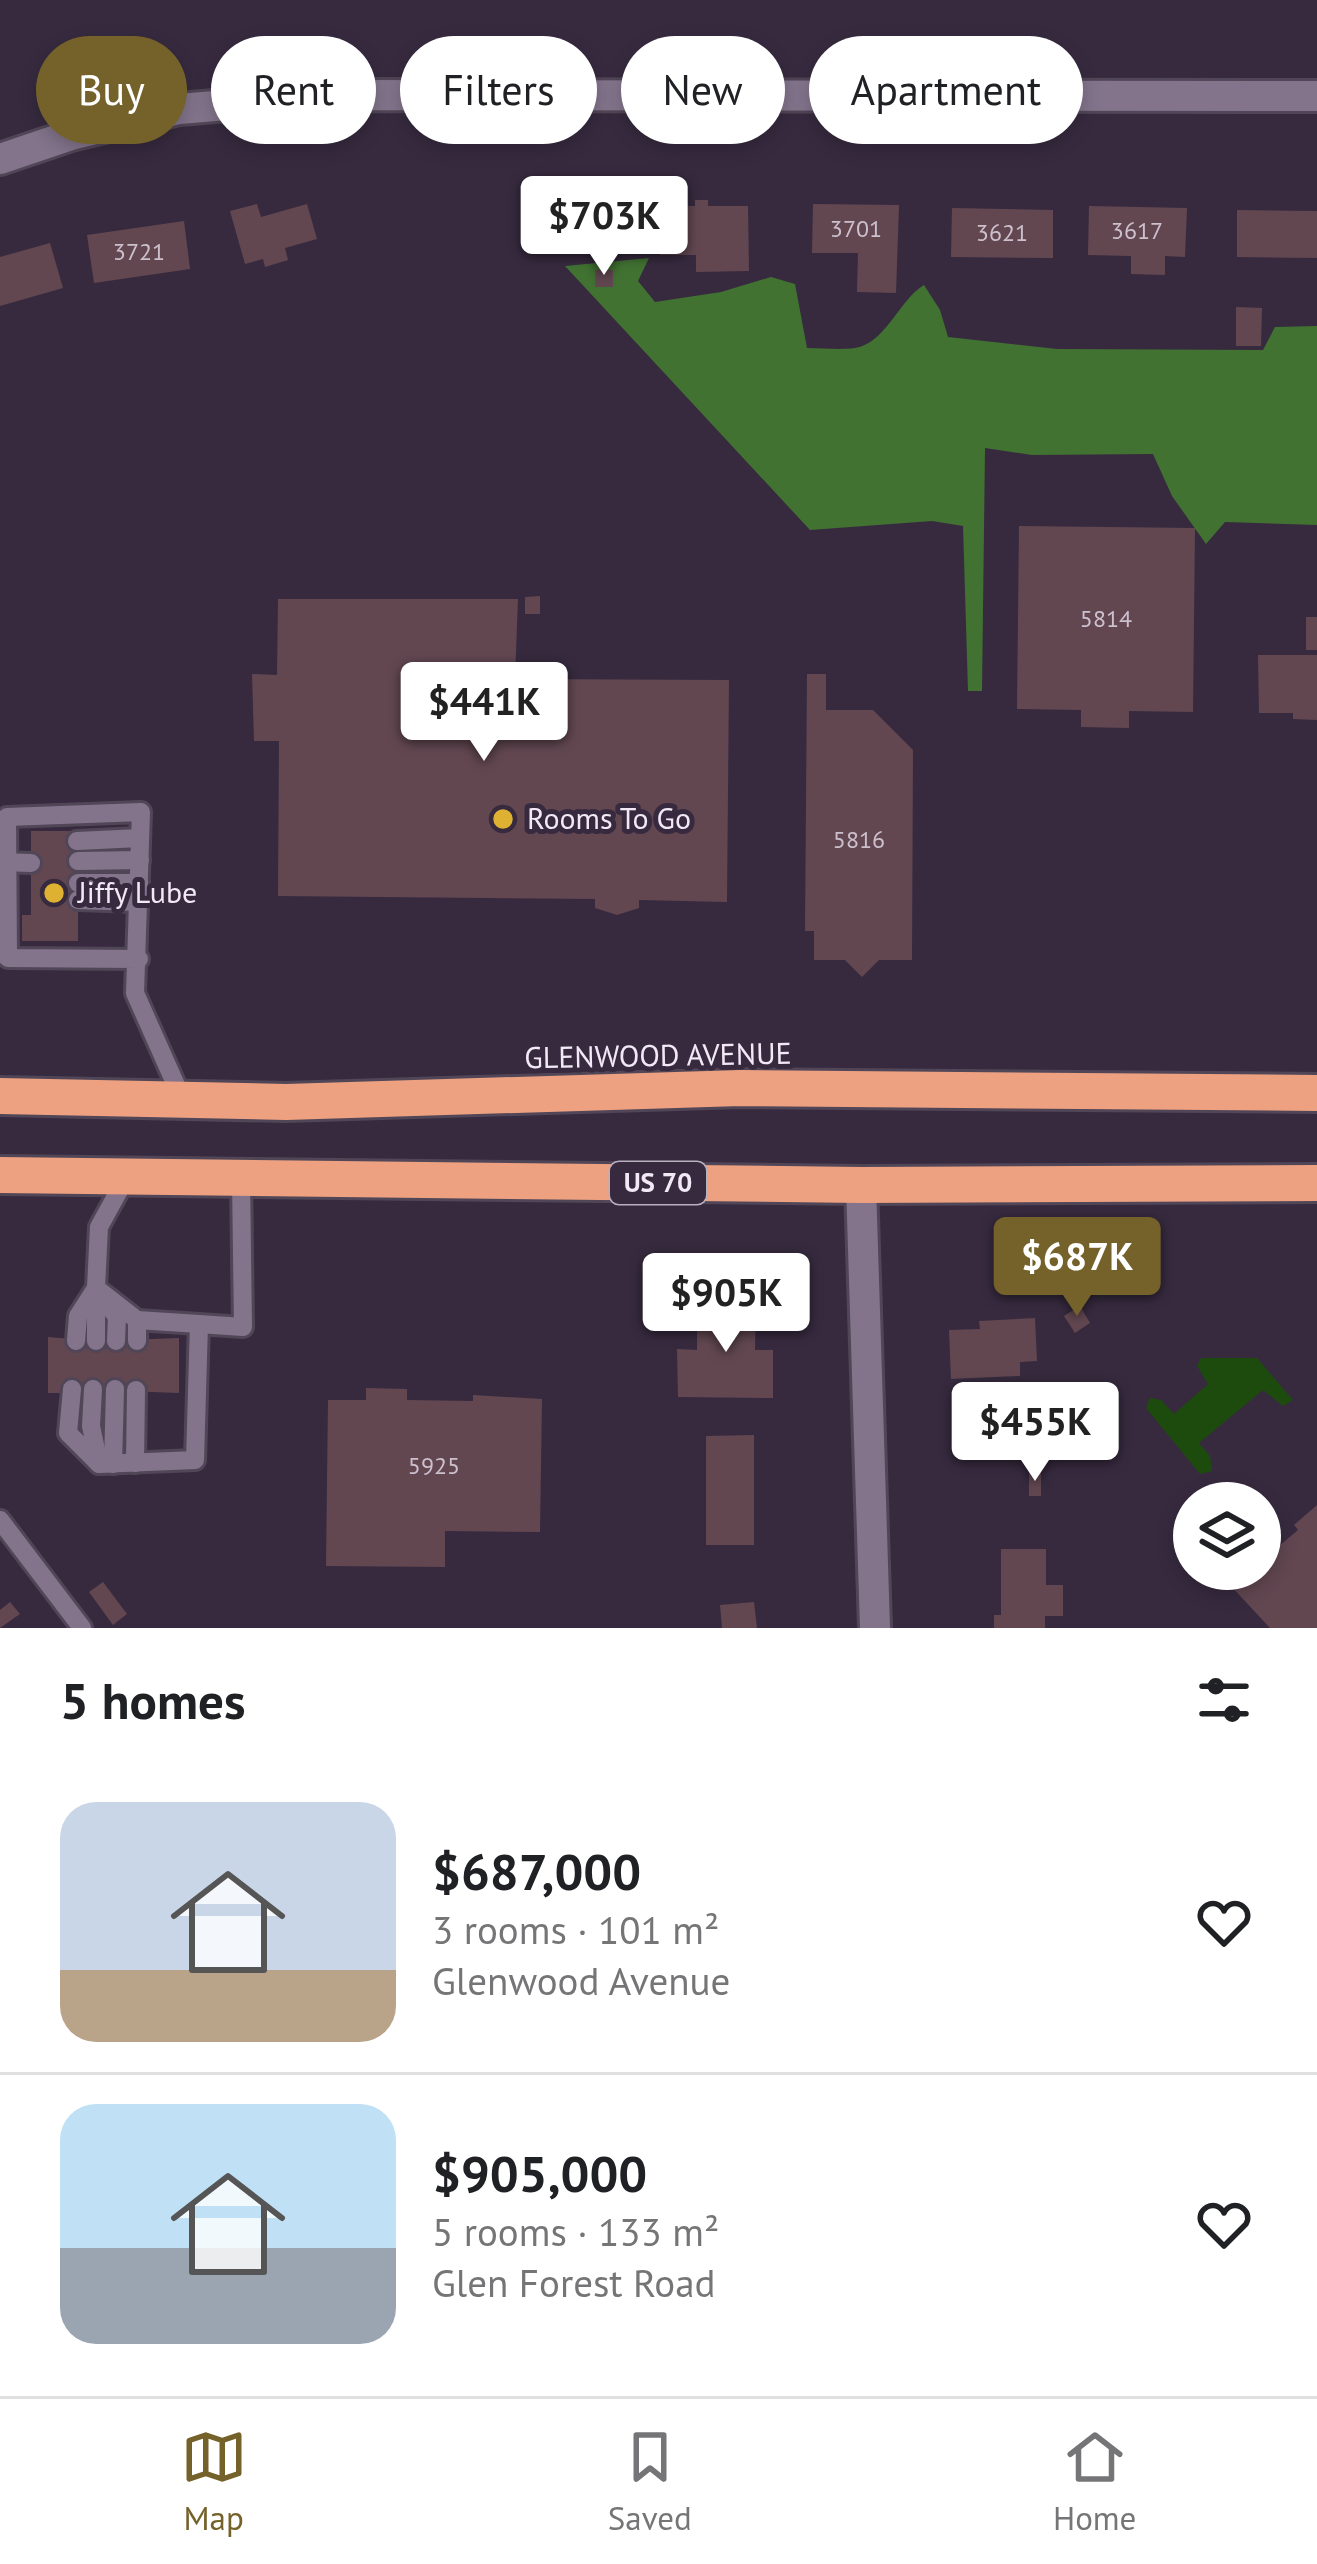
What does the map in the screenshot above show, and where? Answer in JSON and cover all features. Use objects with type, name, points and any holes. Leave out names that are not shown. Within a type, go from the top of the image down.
[{"type":"highway","name":"GLENWOOD AVENUE","points":[[0,1096],[286,1102],[740,1088],[1317,1094]]},
{"type":"highway","name":"US 70","points":[[0,1174],[861,1185],[1317,1183]]},
{"type":"street","points":[[0,158],[179,109],[348,94],[1317,96]]},
{"type":"street","points":[[861,1185],[875,1628]]},
{"type":"lane","points":[[139,958],[8,958],[7,817],[141,812],[139,958],[135,993],[183,1101]]},
{"type":"lane","points":[[140,838],[78,851],[140,860]]},
{"type":"lane","points":[[5,856],[31,852]]},
{"type":"lane","points":[[8,892],[31,893]]},
{"type":"lane","points":[[78,892],[140,892]]},
{"type":"lane","points":[[86,1341],[96,1288],[99,1227],[127,1176]]},
{"type":"lane","points":[[96,1288],[137,1320],[243,1327],[241,1178]]},
{"type":"lane","points":[[96,1288],[117,1317],[116,1341]]},
{"type":"lane","points":[[137,1320],[137,1341]]},
{"type":"lane","points":[[72,1389],[68,1433],[106,1464],[195,1460],[199,1324]]},
{"type":"lane","points":[[93,1389],[91,1426],[106,1464]]},
{"type":"lane","points":[[106,1464],[115,1389]]},
{"type":"lane","points":[[135,1462],[136,1390]]},
{"type":"lane","points":[[0,1520],[82,1628]]},
{"type":"green space","points":[[649,258],[638,281],[655,302],[721,292],[771,277],[795,284],[807,348],[866,345],[924,285],[940,310],[948,337],[1057,349],[1263,350],[1275,327],[1317,326],[1317,525],[1225,522],[1206,544],[1172,496],[1153,454],[1032,455],[985,448],[982,691],[968,691],[963,526],[932,521],[810,530],[565,266]]},
{"type":"green space","points":[[1201,1358],[1257,1358],[1293,1400],[1283,1406],[1263,1390],[1199,1443],[1210,1456],[1212,1471],[1200,1474],[1146,1408],[1150,1398],[1161,1400],[1174,1414],[1208,1384],[1197,1366]]},
{"type":"building","points":[[606,184],[608,201],[632,201],[633,247],[566,249],[564,185]]},
{"type":"building","points":[[695,200],[708,200],[708,206],[748,206],[749,271],[696,272],[696,255],[660,255],[660,206],[695,206]]},
{"type":"building","points":[[257,204],[261,217],[307,204],[317,239],[285,248],[288,260],[265,267],[263,259],[245,264],[230,211]]},
{"type":"building","points":[[813,204],[899,205],[896,293],[857,292],[858,253],[812,253]]},
{"type":"building","points":[[1089,206],[1187,208],[1185,257],[1165,256],[1165,275],[1131,274],[1131,256],[1088,255]]},
{"type":"building","points":[[952,208],[1053,210],[1053,258],[951,257]]},
{"type":"building","points":[[1237,210],[1317,211],[1317,258],[1237,257]]},
{"type":"building","points":[[184,221],[190,269],[94,283],[87,235]]},
{"type":"building","points":[[50,243],[63,288],[0,306],[0,257]]},
{"type":"building","points":[[595,270],[613,270],[613,287],[595,287]]},
{"type":"building","points":[[1236,307],[1262,308],[1261,346],[1236,346]]},
{"type":"building","points":[[1019,526],[1195,528],[1193,712],[1129,711],[1129,728],[1081,727],[1081,710],[1017,709]]},
{"type":"building","points":[[540,596],[540,614],[525,614],[525,597]]},
{"type":"building","name":"Rooms To Go","points":[[278,599],[518,599],[515,679],[729,680],[727,902],[639,900],[639,908],[617,915],[595,908],[595,899],[278,896],[279,741],[254,741],[252,674],[277,675]]},
{"type":"building","points":[[1306,617],[1317,617],[1317,650],[1306,650]]},
{"type":"building","points":[[1258,655],[1317,655],[1317,720],[1293,719],[1293,713],[1259,713]]},
{"type":"building","points":[[807,674],[826,674],[826,710],[873,710],[913,750],[912,960],[879,960],[862,977],[845,960],[814,960],[814,931],[805,931]]},
{"type":"building","name":"Jiffy Lube","points":[[31,831],[78,831],[78,941],[22,941],[22,915],[31,915]]},
{"type":"building","points":[[697,1300],[756,1300],[755,1350],[773,1350],[773,1398],[678,1397],[677,1349],[697,1350]]},
{"type":"building","points":[[1080,1306],[1090,1323],[1075,1333],[1064,1316]]},
{"type":"building","points":[[1035,1318],[1037,1361],[1020,1362],[1020,1376],[951,1379],[949,1330],[980,1329],[979,1321]]},
{"type":"building","points":[[48,1337],[96,1341],[179,1338],[179,1393],[66,1389],[66,1393],[48,1393]]},
{"type":"building","points":[[366,1388],[407,1389],[407,1400],[473,1401],[473,1395],[542,1399],[540,1532],[445,1531],[445,1567],[326,1566],[328,1400],[366,1400]]},
{"type":"building","points":[[754,1435],[754,1545],[706,1545],[706,1436]]},
{"type":"building","points":[[1029,1472],[1041,1472],[1041,1496],[1029,1496]]},
{"type":"building","points":[[1317,1505],[1317,1628],[1270,1628],[1235,1590],[1281,1590],[1281,1544],[1298,1530],[1294,1525]]},
{"type":"building","points":[[1001,1549],[1046,1549],[1046,1585],[1063,1585],[1063,1616],[1045,1616],[1045,1628],[994,1628],[994,1615],[1001,1615]]},
{"type":"building","points":[[103,1582],[127,1614],[113,1625],[89,1592]]},
{"type":"building","points":[[10,1602],[20,1614],[0,1628],[0,1610]]},
{"type":"building","points":[[754,1602],[757,1628],[722,1628],[720,1605]]},
{"type":"place","name":"Rooms To Go","points":[[503,819]]},
{"type":"place","name":"Jiffy Lube","points":[[54,893]]}]
